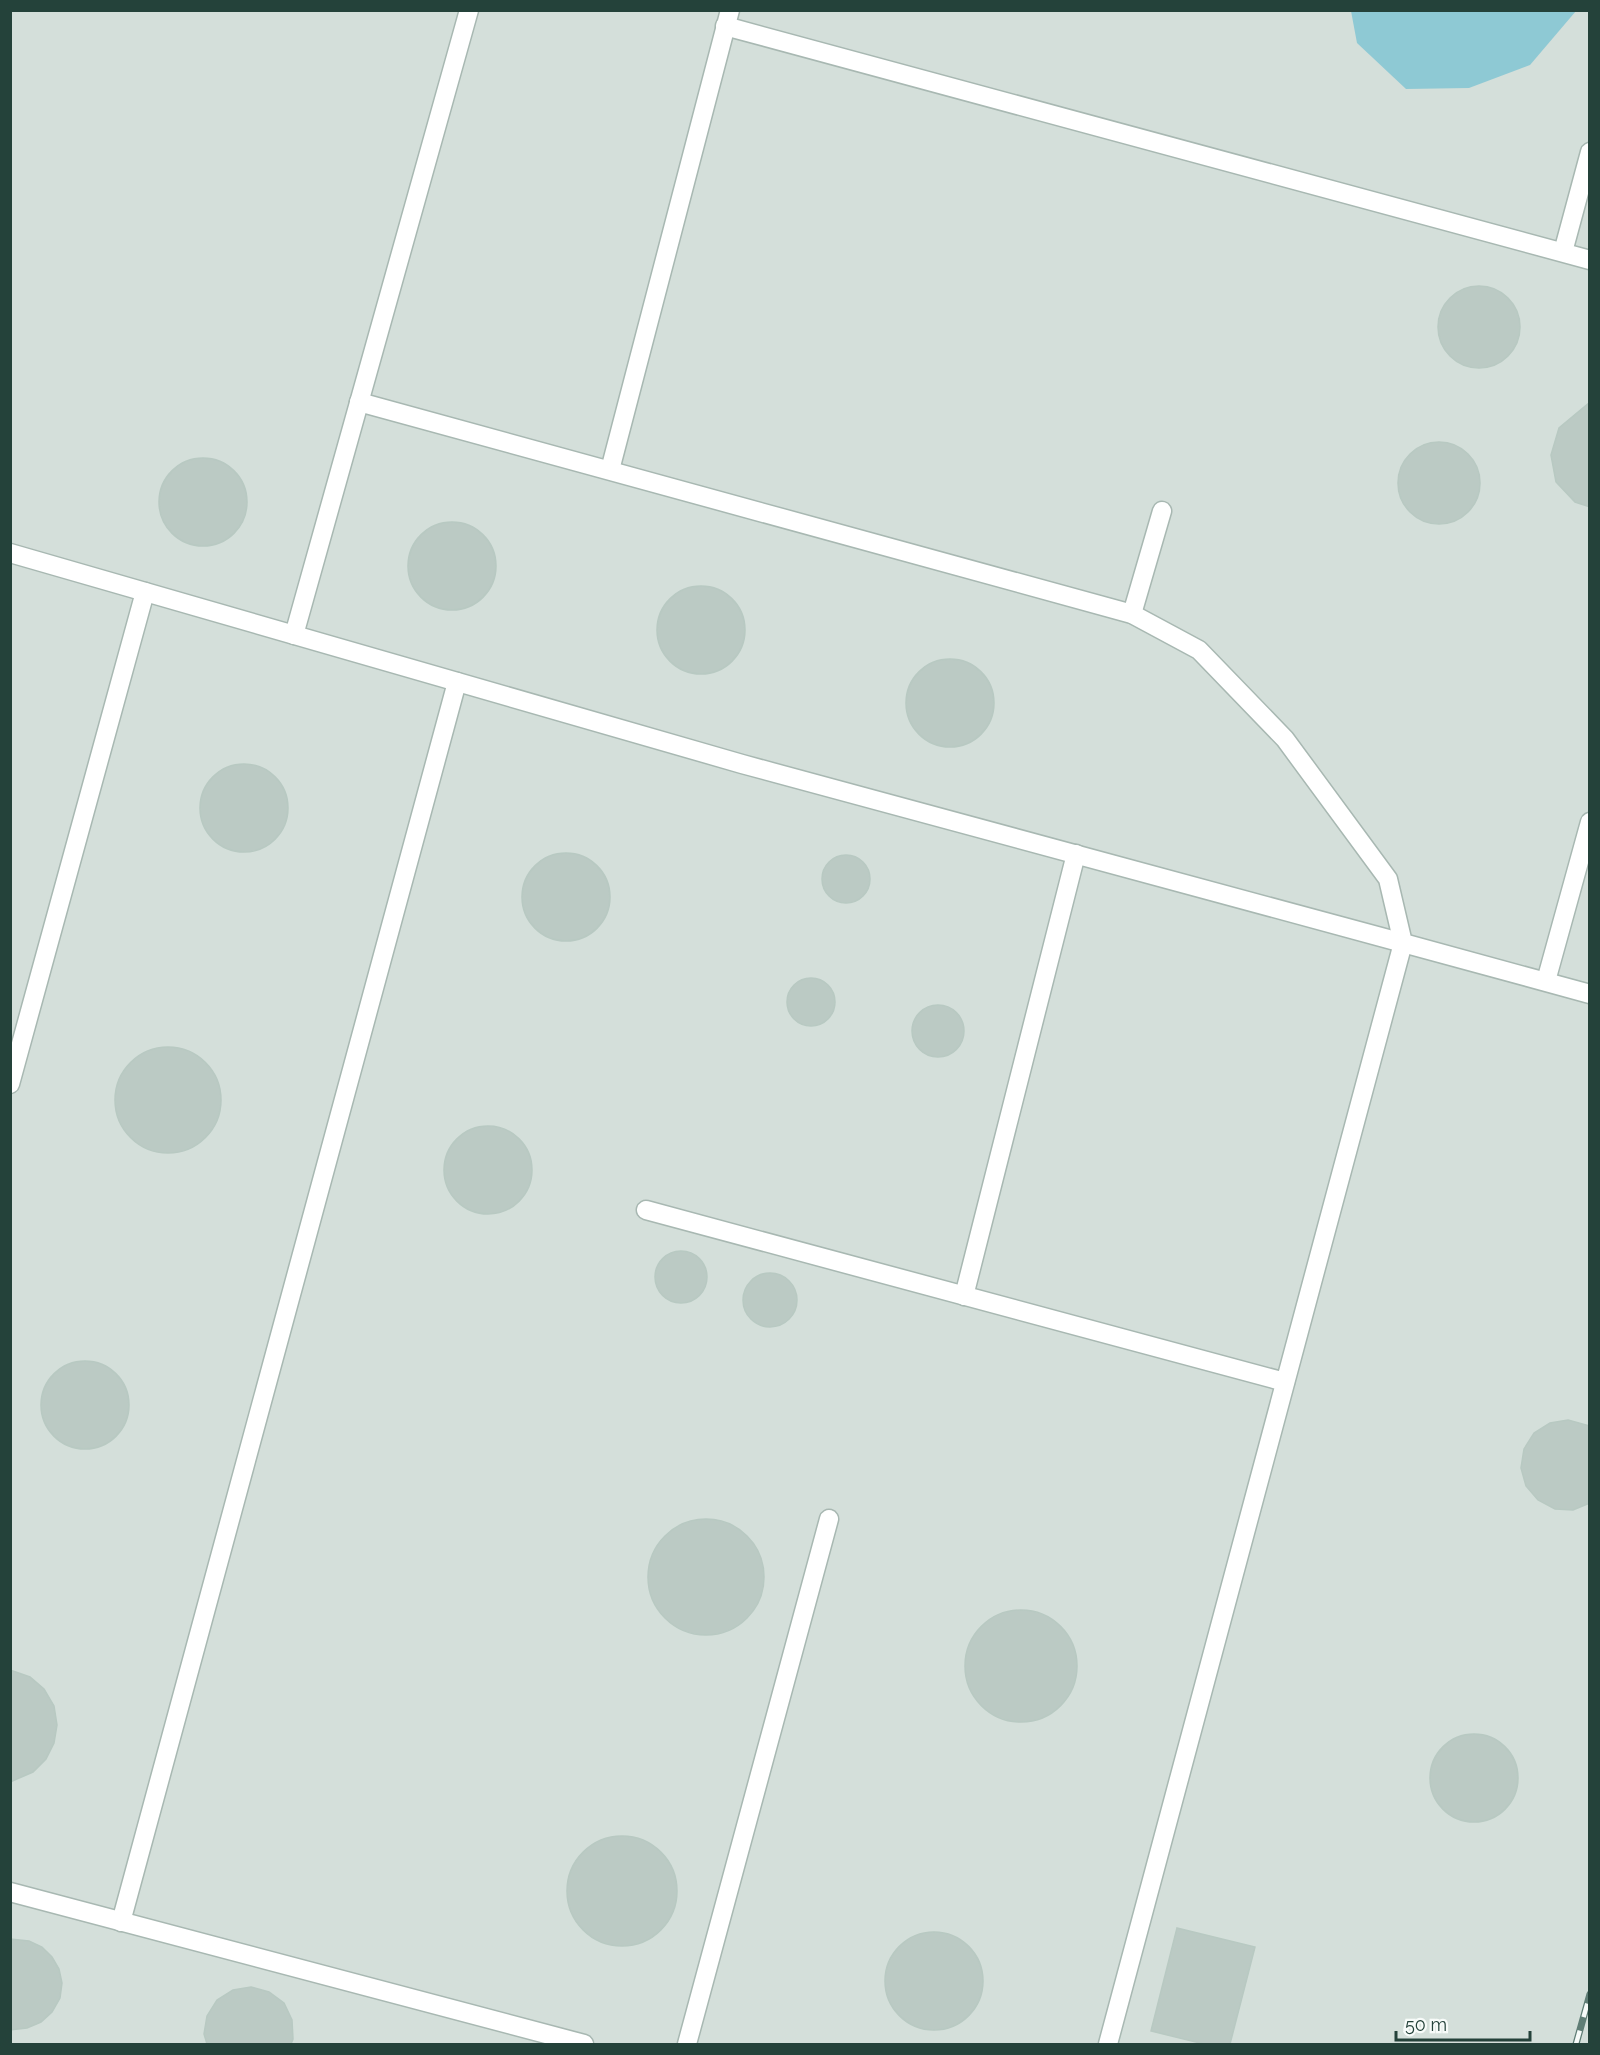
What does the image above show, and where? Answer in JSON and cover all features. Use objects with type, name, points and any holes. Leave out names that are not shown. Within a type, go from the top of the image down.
[{"type":"lane","points":[[294,635],[469,10]]},
{"type":"lane","points":[[610,470],[727,18],[1590,260]]},
{"type":"lane","points":[[1563,252],[1590,152]]},
{"type":"lane","points":[[359,402],[1132,614],[1199,650],[1286,739],[1388,879],[1403,943],[1108,2044]]},
{"type":"lane","points":[[1132,614],[1162,511]]},
{"type":"lane","points":[[10,553],[742,764],[1590,993]]},
{"type":"lane","points":[[10,1084],[145,592]]},
{"type":"lane","points":[[121,1922],[457,682]]},
{"type":"lane","points":[[1546,981],[1590,822]]},
{"type":"lane","points":[[964,1296],[1076,854]]},
{"type":"lane","points":[[646,1210],[1286,1382]]},
{"type":"lane","points":[[687,2044],[830,1519]]},
{"type":"lane","points":[[10,1892],[584,2044]]},
{"type":"shaded area","points":[[11,11],[1589,11],[1589,2044],[11,2044]]},
{"type":"water","points":[[1351,10],[1576,11],[1530,65],[1469,88],[1406,89],[1357,43]]},
{"type":"building","points":[[1479,286],[1495,290],[1508,298],[1516,311],[1520,327],[1516,343],[1508,356],[1495,364],[1479,368],[1463,364],[1450,356],[1442,343],[1438,327],[1442,311],[1450,298],[1463,290]]},
{"type":"building","points":[[1590,402],[1590,507],[1575,502],[1556,482],[1551,455],[1559,428]]},
{"type":"building","points":[[1439,442],[1455,446],[1468,454],[1476,467],[1480,483],[1476,499],[1468,512],[1455,520],[1439,524],[1423,520],[1410,512],[1402,499],[1398,483],[1402,467],[1410,454],[1423,446]]},
{"type":"building","points":[[194,458],[212,458],[228,465],[240,477],[247,493],[247,511],[240,527],[228,539],[212,546],[194,546],[178,539],[166,527],[159,511],[159,493],[166,477],[178,465]]},
{"type":"building","points":[[452,522],[477,529],[489,541],[496,566],[489,591],[477,603],[452,610],[427,603],[415,591],[408,566],[415,541],[427,529]]},
{"type":"building","points":[[701,586],[726,593],[738,605],[745,630],[738,655],[726,667],[701,674],[676,667],[664,655],[657,630],[664,605],[676,593]]},
{"type":"building","points":[[950,659],[975,666],[987,678],[994,703],[987,728],[975,740],[950,747],[925,740],[913,728],[906,703],[913,678],[925,666]]},
{"type":"building","points":[[244,764],[269,771],[281,783],[288,808],[281,833],[269,845],[244,852],[219,845],[207,833],[200,808],[207,783],[219,771]]},
{"type":"building","points":[[557,853],[575,853],[591,860],[603,872],[610,888],[610,906],[603,922],[591,934],[575,941],[557,941],[541,934],[529,922],[522,906],[522,888],[529,872],[541,860]]},
{"type":"building","points":[[846,855],[863,862],[870,879],[863,896],[846,903],[829,896],[822,879],[829,862]]},
{"type":"building","points":[[806,978],[816,978],[828,985],[835,997],[835,1007],[828,1019],[816,1026],[806,1026],[791,1015],[787,1007],[787,997],[798,982]]},
{"type":"building","points":[[938,1005],[952,1009],[960,1017],[964,1031],[960,1045],[952,1053],[938,1057],[924,1053],[916,1045],[912,1031],[916,1017],[924,1009]]},
{"type":"building","points":[[168,1047],[188,1051],[205,1063],[217,1080],[221,1100],[217,1120],[205,1137],[188,1149],[168,1153],[148,1149],[131,1137],[119,1120],[115,1100],[119,1080],[131,1063],[148,1051]]},
{"type":"building","points":[[488,1126],[513,1133],[525,1145],[532,1170],[525,1195],[513,1207],[488,1214],[463,1207],[451,1195],[444,1170],[451,1145],[463,1133]]},
{"type":"building","points":[[676,1251],[686,1251],[700,1258],[707,1277],[700,1296],[686,1303],[676,1303],[666,1299],[659,1292],[655,1282],[655,1272],[659,1262],[666,1255]]},
{"type":"building","points":[[770,1273],[789,1281],[797,1300],[789,1319],[770,1327],[751,1319],[743,1300],[751,1281]]},
{"type":"building","points":[[85,1361],[110,1368],[122,1380],[129,1405],[122,1430],[110,1442],[85,1449],[60,1442],[48,1430],[41,1405],[48,1380],[60,1368]]},
{"type":"building","points":[[1568,1420],[1590,1426],[1590,1503],[1573,1510],[1555,1509],[1538,1500],[1526,1486],[1521,1468],[1524,1449],[1534,1433],[1550,1423]]},
{"type":"building","points":[[706,1519],[728,1523],[747,1536],[760,1555],[764,1577],[760,1599],[747,1618],[728,1631],[706,1635],[684,1631],[665,1618],[652,1599],[648,1577],[652,1555],[665,1536],[684,1523]]},
{"type":"building","points":[[1021,1610],[1042,1614],[1061,1626],[1073,1645],[1077,1666],[1073,1687],[1061,1706],[1042,1718],[1021,1722],[1000,1718],[981,1706],[969,1687],[965,1666],[969,1645],[981,1626],[1000,1614]]},
{"type":"building","points":[[10,1670],[30,1677],[44,1689],[54,1706],[57,1725],[54,1743],[46,1759],[33,1772],[10,1782]]},
{"type":"building","points":[[1474,1734],[1499,1741],[1511,1753],[1518,1778],[1511,1803],[1499,1815],[1474,1822],[1449,1815],[1437,1803],[1430,1778],[1437,1753],[1449,1741]]},
{"type":"building","points":[[622,1836],[643,1840],[661,1852],[673,1870],[677,1891],[673,1912],[661,1930],[643,1942],[622,1946],[601,1942],[583,1930],[571,1912],[567,1891],[571,1870],[583,1852],[601,1840]]},
{"type":"building","points":[[1177,1928],[1255,1947],[1230,2044],[1204,2044],[1151,2031]]},
{"type":"building","points":[[934,1932],[953,1935],[969,1946],[980,1962],[983,1981],[980,2000],[969,2016],[953,2027],[934,2030],[915,2027],[899,2016],[888,2000],[885,1981],[888,1962],[899,1946],[915,1935]]},
{"type":"building","points":[[10,1939],[29,1941],[42,1947],[59,1969],[62,1983],[60,1998],[52,2012],[41,2022],[27,2028],[10,2030]]},
{"type":"building","points":[[251,1987],[269,1992],[284,2003],[292,2020],[291,2044],[207,2044],[204,2034],[207,2016],[217,2000],[233,1990]]},
{"type":"railway","points":[[1576,2044],[1590,1994]]}]
